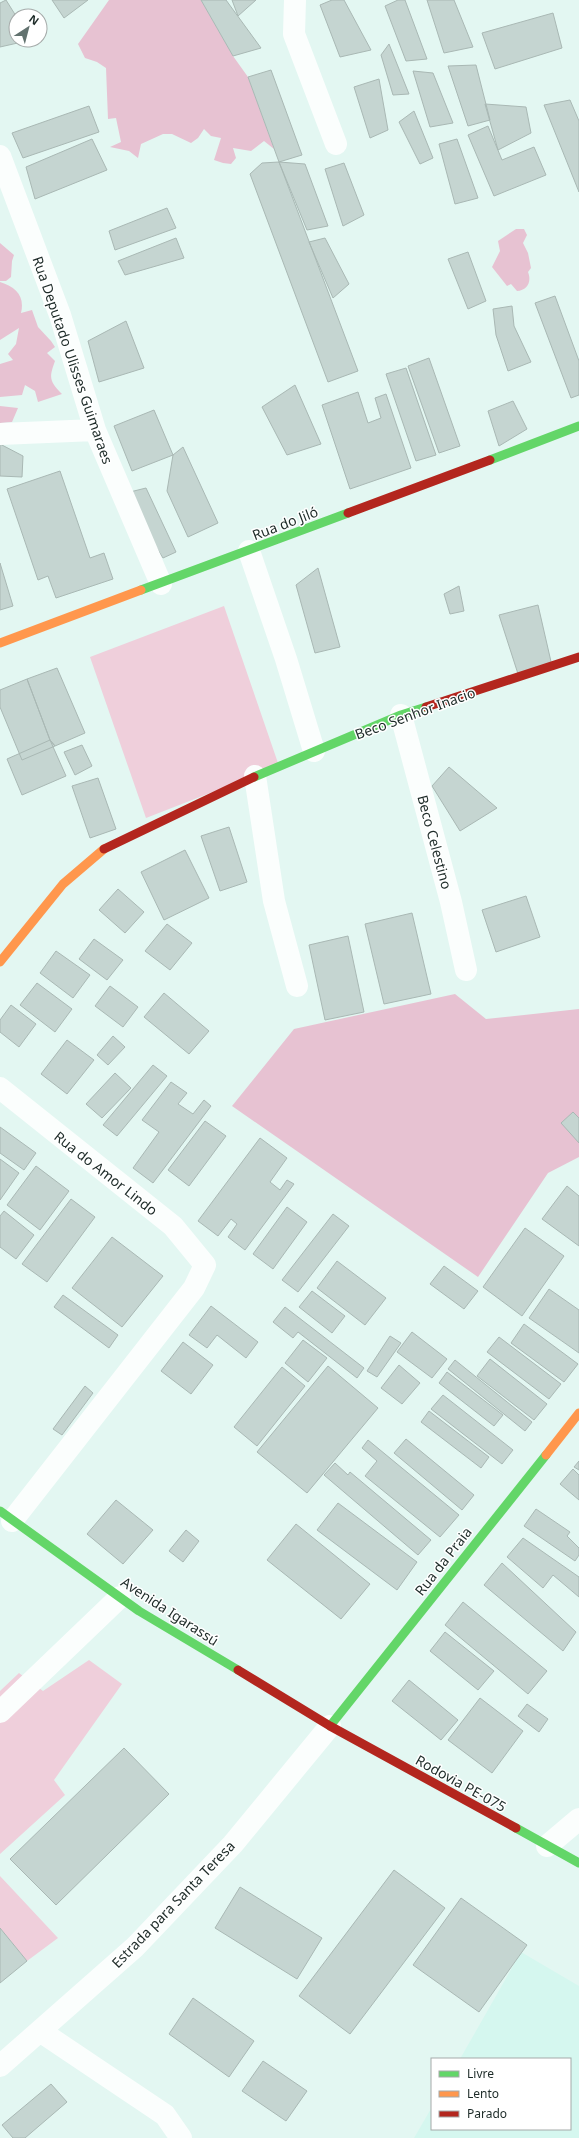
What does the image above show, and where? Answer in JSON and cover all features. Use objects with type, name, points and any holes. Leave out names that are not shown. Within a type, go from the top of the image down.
[{"type":"street","points":[[295,0],[294,34],[336,144]]},
{"type":"street","name":"Rua Deputado Ulisses Guimaraes","points":[[1,164],[60,315],[95,430],[161,584]]},
{"type":"street","name":"Rua do Jiló","points":[[0,643],[45,625],[161,584],[579,426]]},
{"type":"street","points":[[0,434],[95,430]]},
{"type":"street","points":[[249,551],[286,659],[314,751]]},
{"type":"street","name":"Beco Senhor Inacio","points":[[0,962],[89,858],[108,846],[255,776],[401,715],[579,657]]},
{"type":"street","name":"Beco Celestino","points":[[401,715],[451,902],[466,970]]},
{"type":"street","points":[[255,776],[274,901],[297,986]]},
{"type":"street","name":"Rua do Amor Lindo","points":[[0,1088],[173,1226],[205,1266],[194,1288],[6,1516]]},
{"type":"street","name":"Rua da Praia","points":[[330,1726],[579,1413]]},
{"type":"street","name":"Avenida Igarassú","points":[[6,1516],[146,1615],[330,1726]]},
{"type":"street","points":[[0,1712],[120,1597]]},
{"type":"street","name":"Rodovia PE-075","points":[[330,1726],[579,1863]]},
{"type":"street","name":"Estrada para Santa Teresa","points":[[0,2066],[135,1947],[233,1844],[330,1726]]},
{"type":"street","points":[[547,1846],[579,1819]]},
{"type":"street","points":[[40,2031],[164,2115],[182,2138]]},
{"type":"shaded area","points":[[109,0],[201,0],[233,56],[248,77],[274,149],[264,141],[251,151],[233,148],[236,158],[231,164],[223,163],[214,160],[221,138],[211,136],[204,129],[198,138],[191,143],[172,134],[163,134],[141,144],[138,158],[129,151],[110,147],[121,142],[116,118],[108,119],[106,68],[97,62],[85,58],[78,44]]},
{"type":"shaded area","points":[[516,229],[524,229],[527,235],[523,243],[528,253],[531,268],[528,272],[528,285],[524,289],[517,291],[511,284],[507,286],[492,267],[500,251],[498,241]]},
{"type":"shaded area","points":[[0,243],[14,255],[11,277],[6,281],[0,281]]},
{"type":"shaded area","points":[[0,282],[11,287],[18,293],[22,302],[21,313],[32,310],[38,327],[55,347],[47,353],[55,361],[51,375],[52,382],[62,394],[38,402],[35,391],[25,385],[22,395],[0,397],[0,364],[13,360],[8,354],[16,344],[19,328],[0,340]]},
{"type":"shaded area","points":[[0,406],[18,408],[12,422],[0,423]]},
{"type":"shaded area","points":[[224,606],[279,766],[146,818],[90,657]]},
{"type":"shaded area","points":[[455,994],[486,1019],[579,1009],[579,1157],[548,1173],[478,1277],[232,1106],[294,1029]]},
{"type":"shaded area","points":[[89,1660],[122,1684],[54,1780],[65,1795],[0,1854],[0,1691],[19,1673],[43,1691]]},
{"type":"shaded area","points":[[0,1876],[58,1938],[27,1961],[0,1928]]},
{"type":"shaded area","points":[[521,1952],[579,1986],[579,2138],[414,2138],[431,2109],[431,2130],[571,2130],[571,2058],[461,2058]]},
{"type":"building","points":[[6,0],[11,8],[8,8],[8,45],[0,47],[0,3]]},
{"type":"building","points":[[52,0],[88,0],[64,18]]},
{"type":"building","points":[[201,0],[226,0],[261,48],[233,56]]},
{"type":"building","points":[[232,0],[256,0],[238,16]]},
{"type":"building","points":[[332,0],[344,0],[371,50],[340,57],[320,5]]},
{"type":"building","points":[[398,0],[405,0],[427,59],[406,61],[385,6]]},
{"type":"building","points":[[427,0],[454,0],[473,47],[444,53]]},
{"type":"building","points":[[553,13],[562,48],[495,69],[482,33]]},
{"type":"building","points":[[389,44],[409,94],[393,95],[381,55]]},
{"type":"building","points":[[476,65],[490,120],[468,126],[448,66]]},
{"type":"building","points":[[271,70],[302,155],[279,162],[248,77]]},
{"type":"building","points":[[413,71],[433,73],[453,123],[430,127]]},
{"type":"building","points":[[379,79],[388,130],[370,138],[354,87]]},
{"type":"building","points":[[570,100],[579,121],[579,192],[544,105]]},
{"type":"building","points":[[485,104],[526,107],[531,133],[498,150]]},
{"type":"building","points":[[89,106],[99,132],[23,158],[12,133]]},
{"type":"building","points":[[414,111],[433,158],[420,164],[399,122]]},
{"type":"building","points":[[488,126],[502,160],[534,147],[546,175],[494,196],[468,135]]},
{"type":"building","points":[[92,139],[107,170],[35,199],[26,167]]},
{"type":"building","points":[[457,139],[478,198],[455,204],[439,144]]},
{"type":"building","points":[[279,162],[305,164],[328,226],[307,230]]},
{"type":"building","points":[[279,162],[358,371],[328,382],[250,174],[262,163]]},
{"type":"building","points":[[344,163],[364,215],[343,226],[325,169]]},
{"type":"building","points":[[167,208],[176,228],[115,250],[109,231]]},
{"type":"building","points":[[176,238],[184,258],[125,275],[118,261]]},
{"type":"building","points":[[325,238],[349,284],[333,298],[309,242]]},
{"type":"building","points":[[468,252],[486,301],[468,309],[448,259]]},
{"type":"building","points":[[555,296],[579,361],[579,395],[571,398],[535,303]]},
{"type":"building","points":[[512,306],[514,326],[531,362],[508,371],[496,335],[493,309]]},
{"type":"building","points":[[126,321],[144,368],[99,382],[88,341]]},
{"type":"building","points":[[429,358],[460,446],[439,453],[408,366]]},
{"type":"building","points":[[406,368],[436,455],[416,461],[386,374]]},
{"type":"building","points":[[295,385],[321,444],[287,455],[262,407]]},
{"type":"building","points":[[358,392],[368,423],[381,418],[375,398],[386,394],[411,468],[350,489],[322,405]]},
{"type":"building","points":[[513,401],[527,429],[499,446],[488,411]]},
{"type":"building","points":[[154,410],[173,455],[132,471],[114,426]]},
{"type":"building","points":[[0,444],[23,456],[22,477],[0,476]]},
{"type":"building","points":[[183,447],[218,523],[188,537],[167,491],[173,455]]},
{"type":"building","points":[[60,471],[90,558],[104,553],[113,579],[56,598],[48,576],[38,580],[7,489]]},
{"type":"building","points":[[146,488],[176,552],[163,558],[122,494]]},
{"type":"building","points":[[0,563],[13,606],[0,610]]},
{"type":"building","points":[[318,568],[340,647],[315,653],[296,585]]},
{"type":"building","points":[[459,586],[464,611],[450,614],[444,594]]},
{"type":"building","points":[[538,605],[552,666],[519,677],[499,615]]},
{"type":"building","points":[[57,668],[85,733],[55,746],[50,740],[27,679]]},
{"type":"building","points":[[27,679],[50,740],[55,746],[22,760],[0,707],[0,690]]},
{"type":"building","points":[[50,740],[66,776],[22,795],[7,759]]},
{"type":"building","points":[[82,745],[92,766],[75,775],[64,752]]},
{"type":"building","points":[[449,767],[497,808],[460,831],[432,786]]},
{"type":"building","points":[[98,778],[116,829],[90,838],[72,786]]},
{"type":"building","points":[[229,827],[247,882],[220,891],[201,836]]},
{"type":"building","points":[[185,850],[209,898],[164,920],[141,872]]},
{"type":"building","points":[[118,889],[144,912],[125,933],[99,910]]},
{"type":"building","points":[[526,896],[540,937],[496,952],[482,910]]},
{"type":"building","points":[[412,913],[431,994],[384,1004],[365,924]]},
{"type":"building","points":[[167,924],[192,943],[170,970],[145,951]]},
{"type":"building","points":[[348,936],[364,1012],[325,1020],[309,945]]},
{"type":"building","points":[[94,939],[123,960],[107,980],[79,959]]},
{"type":"building","points":[[56,951],[90,975],[73,998],[40,973]]},
{"type":"building","points":[[37,983],[72,1009],[55,1032],[20,1005]]},
{"type":"building","points":[[110,986],[138,1007],[123,1027],[95,1006]]},
{"type":"building","points":[[164,993],[209,1031],[189,1054],[144,1017]]},
{"type":"building","points":[[11,1005],[36,1024],[19,1047],[0,1032],[0,1020]]},
{"type":"building","points":[[113,1036],[125,1047],[108,1065],[97,1055]]},
{"type":"building","points":[[67,1040],[94,1060],[67,1094],[41,1074]]},
{"type":"building","points":[[153,1065],[167,1076],[117,1136],[103,1125]]},
{"type":"building","points":[[115,1073],[131,1088],[102,1118],[86,1104]]},
{"type":"building","points":[[171,1082],[187,1093],[178,1104],[193,1114],[204,1100],[211,1106],[153,1183],[133,1168],[159,1132],[142,1120]]},
{"type":"building","points":[[573,1112],[579,1118],[579,1143],[561,1123]]},
{"type":"building","points":[[205,1121],[226,1136],[189,1186],[168,1170]]},
{"type":"building","points":[[0,1127],[36,1153],[24,1170],[0,1153]]},
{"type":"building","points":[[260,1138],[287,1158],[270,1182],[280,1190],[287,1180],[294,1184],[245,1250],[228,1237],[237,1224],[231,1219],[218,1236],[198,1221]]},
{"type":"building","points":[[0,1159],[19,1173],[0,1200]]},
{"type":"building","points":[[36,1166],[69,1191],[40,1230],[7,1205]]},
{"type":"building","points":[[567,1186],[579,1196],[579,1246],[542,1219]]},
{"type":"building","points":[[71,1199],[95,1217],[47,1282],[22,1264]]},
{"type":"building","points":[[287,1207],[307,1222],[273,1269],[253,1254]]},
{"type":"building","points":[[4,1211],[34,1235],[16,1259],[0,1247],[0,1216]]},
{"type":"building","points":[[333,1214],[349,1226],[298,1292],[282,1280]]},
{"type":"building","points":[[525,1228],[564,1256],[522,1316],[483,1287]]},
{"type":"building","points":[[112,1237],[163,1276],[122,1327],[72,1288]]},
{"type":"building","points":[[337,1261],[386,1298],[365,1325],[317,1288]]},
{"type":"building","points":[[444,1266],[478,1291],[464,1309],[430,1284]]},
{"type":"building","points":[[549,1289],[579,1310],[579,1353],[529,1318]]},
{"type":"building","points":[[312,1291],[345,1316],[332,1333],[299,1307]]},
{"type":"building","points":[[63,1295],[118,1335],[109,1348],[54,1307]]},
{"type":"building","points":[[211,1306],[258,1342],[246,1358],[217,1335],[207,1348],[189,1335]]},
{"type":"building","points":[[285,1307],[364,1368],[357,1378],[298,1332],[293,1338],[273,1322]]},
{"type":"building","points":[[524,1324],[578,1364],[564,1382],[511,1343]]},
{"type":"building","points":[[412,1332],[447,1359],[432,1378],[397,1352]]},
{"type":"building","points":[[390,1336],[401,1343],[377,1377],[367,1371]]},
{"type":"building","points":[[499,1337],[561,1384],[549,1399],[487,1352]]},
{"type":"building","points":[[303,1340],[327,1358],[308,1382],[285,1363]]},
{"type":"building","points":[[183,1342],[213,1365],[191,1394],[161,1371]]},
{"type":"building","points":[[490,1359],[547,1404],[534,1420],[477,1376]]},
{"type":"building","points":[[455,1360],[532,1422],[525,1431],[448,1369]]},
{"type":"building","points":[[399,1365],[420,1383],[402,1404],[381,1388]]},
{"type":"building","points":[[328,1366],[378,1408],[307,1493],[257,1452]]},
{"type":"building","points":[[282,1367],[305,1386],[257,1446],[234,1427]]},
{"type":"building","points":[[447,1372],[503,1415],[494,1426],[439,1383]]},
{"type":"building","points":[[85,1386],[93,1393],[62,1435],[53,1429]]},
{"type":"building","points":[[443,1395],[513,1450],[502,1464],[431,1409]]},
{"type":"building","points":[[429,1411],[489,1457],[481,1468],[421,1422]]},
{"type":"building","points":[[406,1439],[474,1495],[462,1510],[394,1453]]},
{"type":"building","points":[[368,1440],[459,1515],[440,1537],[365,1476],[377,1461],[362,1448]]},
{"type":"building","points":[[579,1461],[579,1470],[574,1467]]},
{"type":"building","points":[[335,1463],[348,1475],[350,1472],[431,1540],[418,1555],[324,1475]]},
{"type":"building","points":[[573,1469],[579,1475],[579,1500],[560,1484]]},
{"type":"building","points":[[116,1500],[153,1530],[123,1564],[87,1534]]},
{"type":"building","points":[[338,1503],[417,1562],[397,1590],[317,1530]]},
{"type":"building","points":[[536,1509],[570,1532],[567,1536],[579,1548],[579,1555],[575,1561],[524,1526]]},
{"type":"building","points":[[296,1524],[370,1584],[341,1619],[267,1560]]},
{"type":"building","points":[[186,1530],[199,1541],[183,1562],[169,1551]]},
{"type":"building","points":[[523,1538],[579,1577],[579,1597],[553,1575],[543,1588],[507,1557]]},
{"type":"building","points":[[502,1563],[576,1632],[563,1651],[484,1585]]},
{"type":"building","points":[[463,1602],[547,1671],[528,1694],[445,1625]]},
{"type":"building","points":[[445,1632],[494,1671],[478,1690],[430,1651]]},
{"type":"building","points":[[409,1680],[458,1720],[441,1740],[392,1701]]},
{"type":"building","points":[[480,1698],[523,1731],[492,1773],[448,1740]]},
{"type":"building","points":[[527,1704],[548,1719],[539,1732],[518,1716]]},
{"type":"building","points":[[124,1748],[169,1794],[56,1905],[10,1859]]},
{"type":"building","points":[[394,1870],[445,1908],[350,2034],[299,1996]]},
{"type":"building","points":[[240,1887],[322,1938],[297,1979],[215,1928]]},
{"type":"building","points":[[461,1898],[527,1945],[479,2012],[413,1965]]},
{"type":"building","points":[[0,1928],[27,1961],[0,1983]]},
{"type":"building","points":[[193,1998],[254,2041],[229,2077],[169,2034]]},
{"type":"building","points":[[263,2061],[307,2091],[286,2121],[242,2091]]},
{"type":"building","points":[[51,2084],[67,2102],[25,2138],[13,2138],[2,2125]]},
{"type":"traffic: fast","points":[[490,460],[579,426]]},
{"type":"traffic: fast","points":[[141,590],[348,513]]},
{"type":"traffic: fast","points":[[254,777],[401,715],[426,707]]},
{"type":"traffic: fast","points":[[330,1726],[546,1455]]},
{"type":"traffic: fast","points":[[0,1511],[139,1611],[238,1670]]},
{"type":"traffic: fast","points":[[516,1828],[579,1863]]},
{"type":"traffic: slow","points":[[0,643],[141,590]]},
{"type":"traffic: slow","points":[[0,962],[63,884],[104,849]]},
{"type":"traffic: slow","points":[[546,1455],[579,1413]]},
{"type":"traffic: jam","points":[[348,513],[490,460]]},
{"type":"traffic: jam","points":[[426,707],[579,657]]},
{"type":"traffic: jam","points":[[104,849],[254,777]]},
{"type":"traffic: jam","points":[[238,1670],[330,1726],[516,1828]]}]
